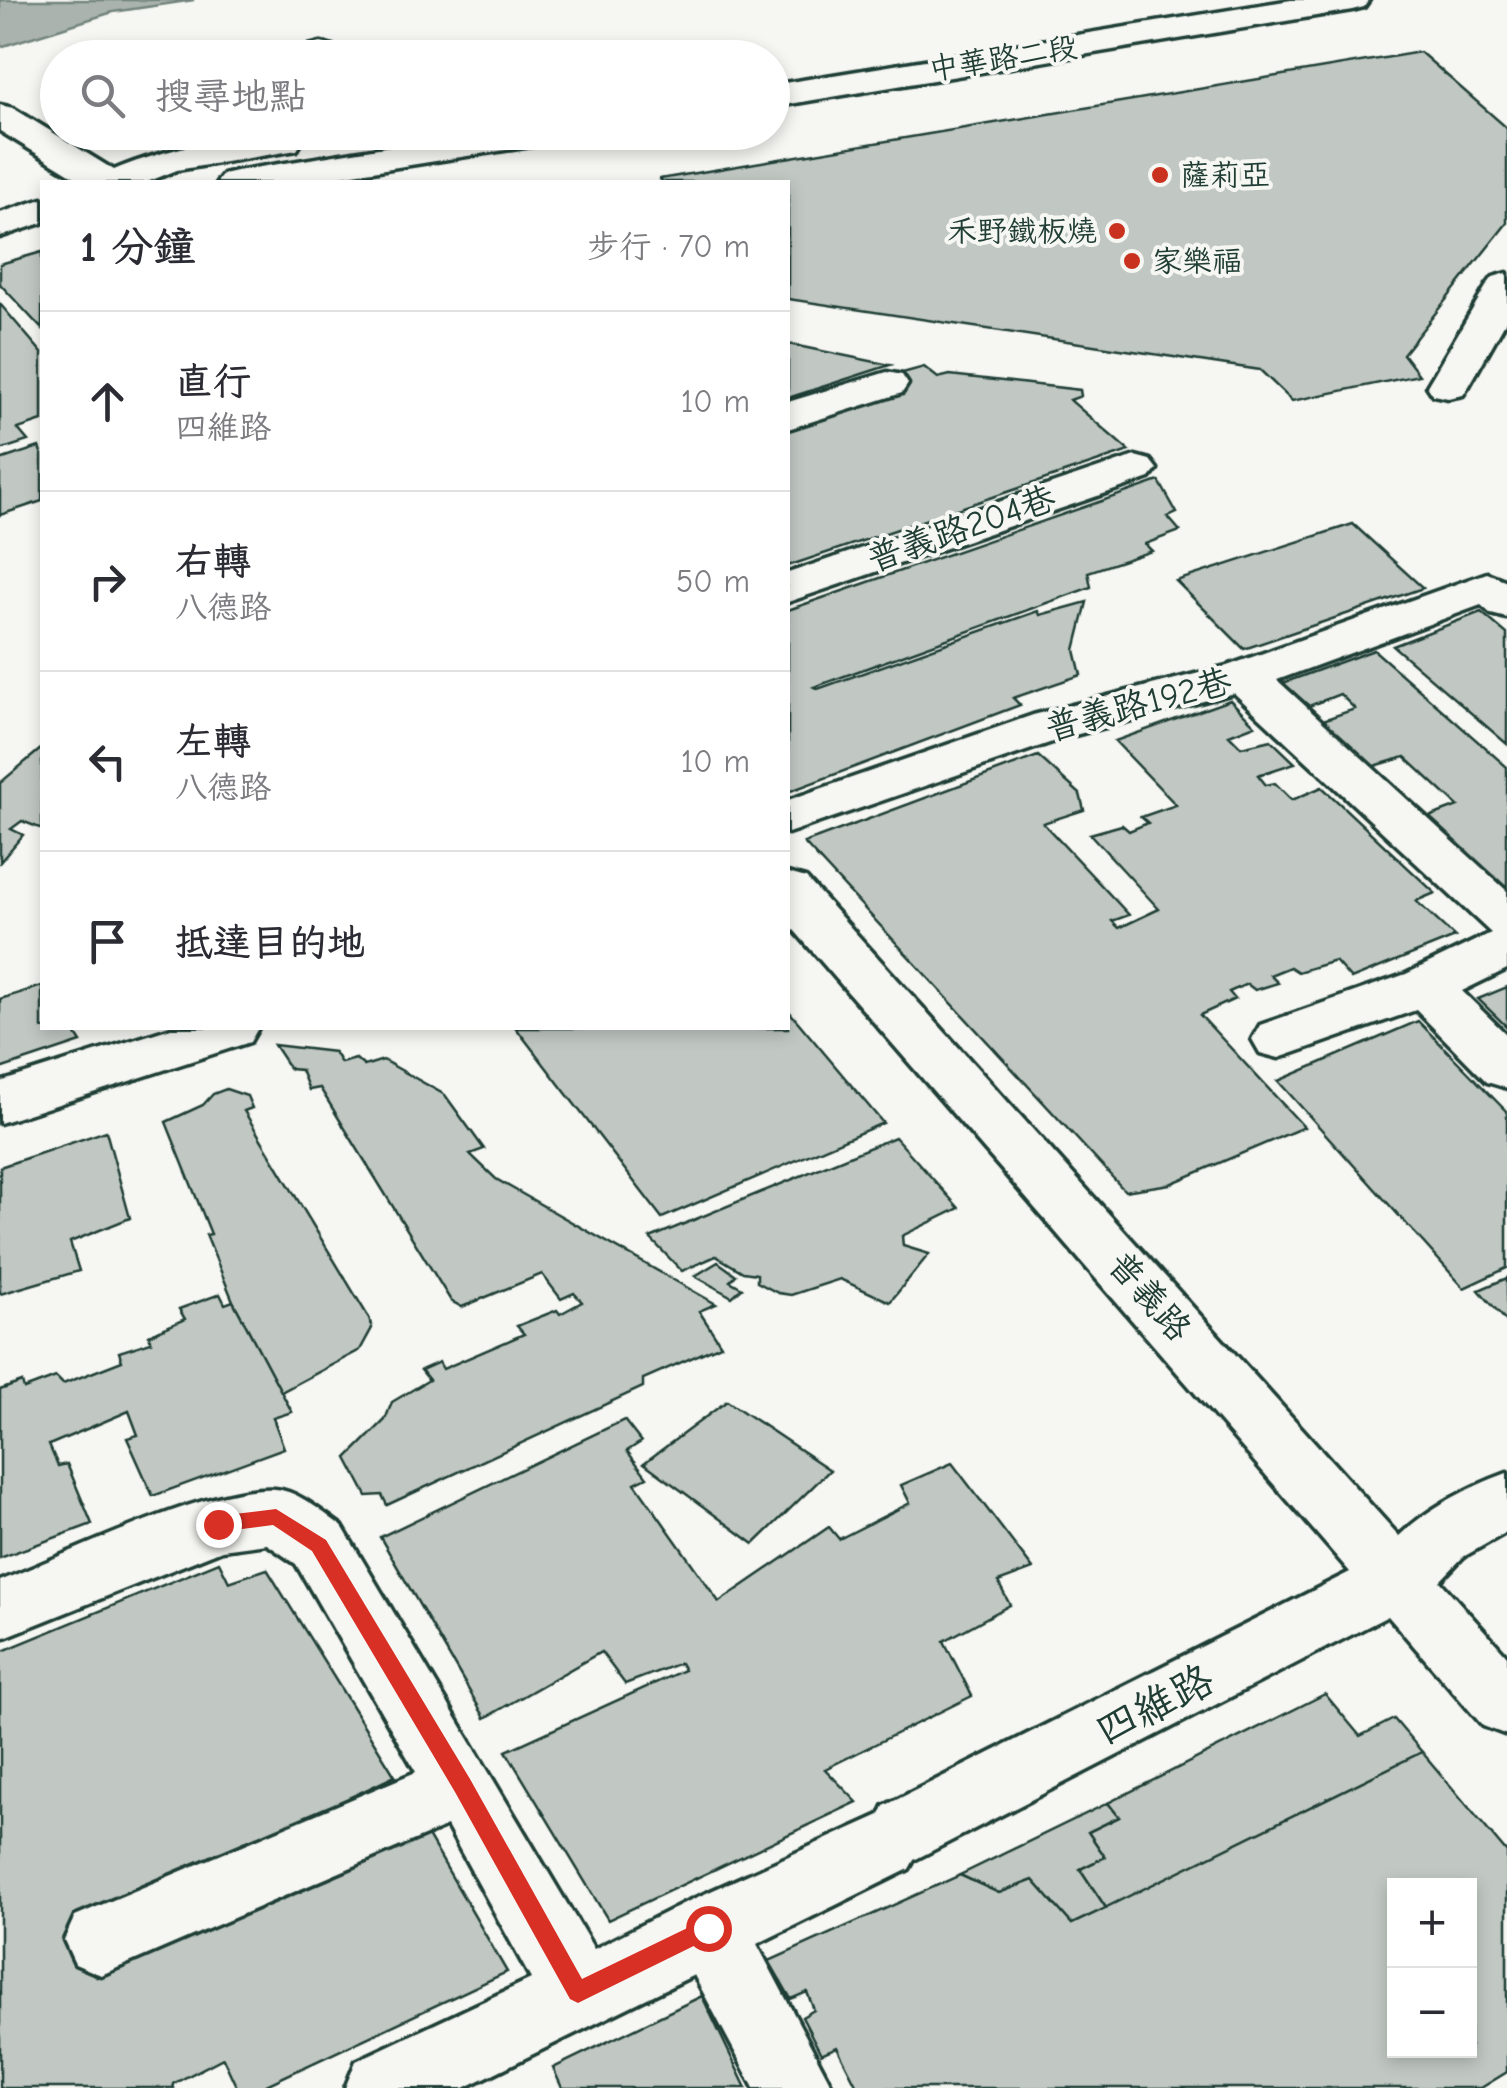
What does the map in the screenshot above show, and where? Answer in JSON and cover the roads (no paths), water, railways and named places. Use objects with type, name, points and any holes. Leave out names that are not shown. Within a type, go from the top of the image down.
[{"type":"street","name":"中華路二段","points":[[790,61],[1180,0]]},
{"type":"street","name":"中華路二段","points":[[790,93],[1352,0]]},
{"type":"street","points":[[0,116],[40,140]]},
{"type":"street","points":[[58,150],[109,180]]},
{"type":"street","points":[[117,180],[168,160],[220,150]]},
{"type":"street","points":[[249,180],[437,150]]},
{"type":"street","points":[[0,226],[40,211]]},
{"type":"street","points":[[1448,386],[1507,286]]},
{"type":"street","points":[[790,415],[887,384]]},
{"type":"street","name":"普義路204巷","points":[[790,587],[1135,468]]},
{"type":"street","name":"普義路192巷","points":[[790,815],[1050,726],[1244,676],[1497,596]]},
{"type":"street","points":[[1244,676],[1507,920]]},
{"type":"street","name":"普義路","points":[[790,892],[1507,1705]]},
{"type":"street","points":[[1278,1040],[1426,987],[1507,947]]},
{"type":"street","points":[[1426,987],[1507,1068]]},
{"type":"street","points":[[0,1103],[225,1030]]},
{"type":"street","name":"四維路","points":[[383,2088],[897,1837],[1399,1579],[1440,1538],[1507,1500]]},
{"type":"street","points":[[0,1610],[218,1524],[276,1516],[319,1546],[462,1786],[578,1992]]},
{"type":"street","points":[[101,1940],[462,1786]]},
{"type":"street","points":[[708,1928],[795,2088]]},
{"type":"place","name":"薩莉亞","points":[[1160,175]]},
{"type":"place","name":"禾野鐵板燒","points":[[1117,231]]},
{"type":"place","name":"家樂福","points":[[1132,261]]}]
